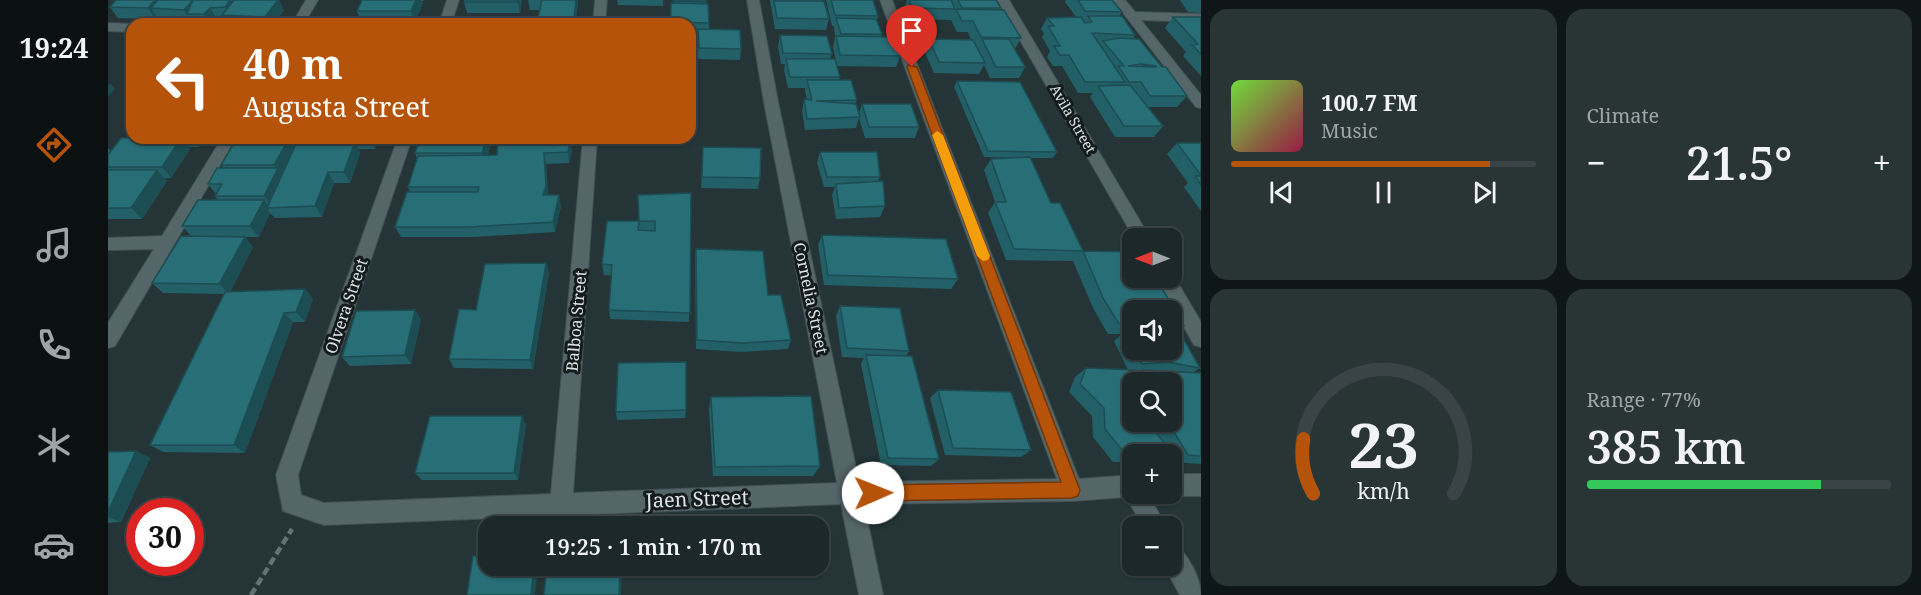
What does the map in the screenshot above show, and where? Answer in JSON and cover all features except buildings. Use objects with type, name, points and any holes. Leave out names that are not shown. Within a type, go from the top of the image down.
[{"type":"street","points":[[302,18],[312,0]]},
{"type":"street","points":[[447,18],[453,0]]},
{"type":"street","points":[[600,18],[601,0]]},
{"type":"street","name":"Cornelia Street","points":[[753,0],[773,113],[871,595]]},
{"type":"street","points":[[886,0],[1072,490]]},
{"type":"street","name":"Avila Street","points":[[1003,0],[1136,228]]},
{"type":"street","points":[[1119,0],[1200,101]]},
{"type":"street","points":[[1131,16],[1201,18]]},
{"type":"street","points":[[108,27],[126,28]]},
{"type":"street","points":[[108,340],[226,144]]},
{"type":"street","name":"Olvera Street","points":[[305,508],[291,503],[287,475],[403,144]]},
{"type":"street","name":"Balboa Street","points":[[561,505],[590,144]]},
{"type":"street","points":[[108,244],[167,242]]},
{"type":"street","points":[[1171,288],[1201,339]]},
{"type":"street","points":[[1182,485],[1201,485]]},
{"type":"street","name":"Jaen Street","points":[[305,508],[324,514],[851,493],[1072,490],[1122,487]]},
{"type":"street","points":[[1182,575],[1193,595]]},
{"type":"path","points":[[251,595],[305,508]]},
{"type":"slow traffic","points":[[937,135],[983,256]]},
{"type":"route","points":[[873,493],[1072,490],[912,67]]}]
